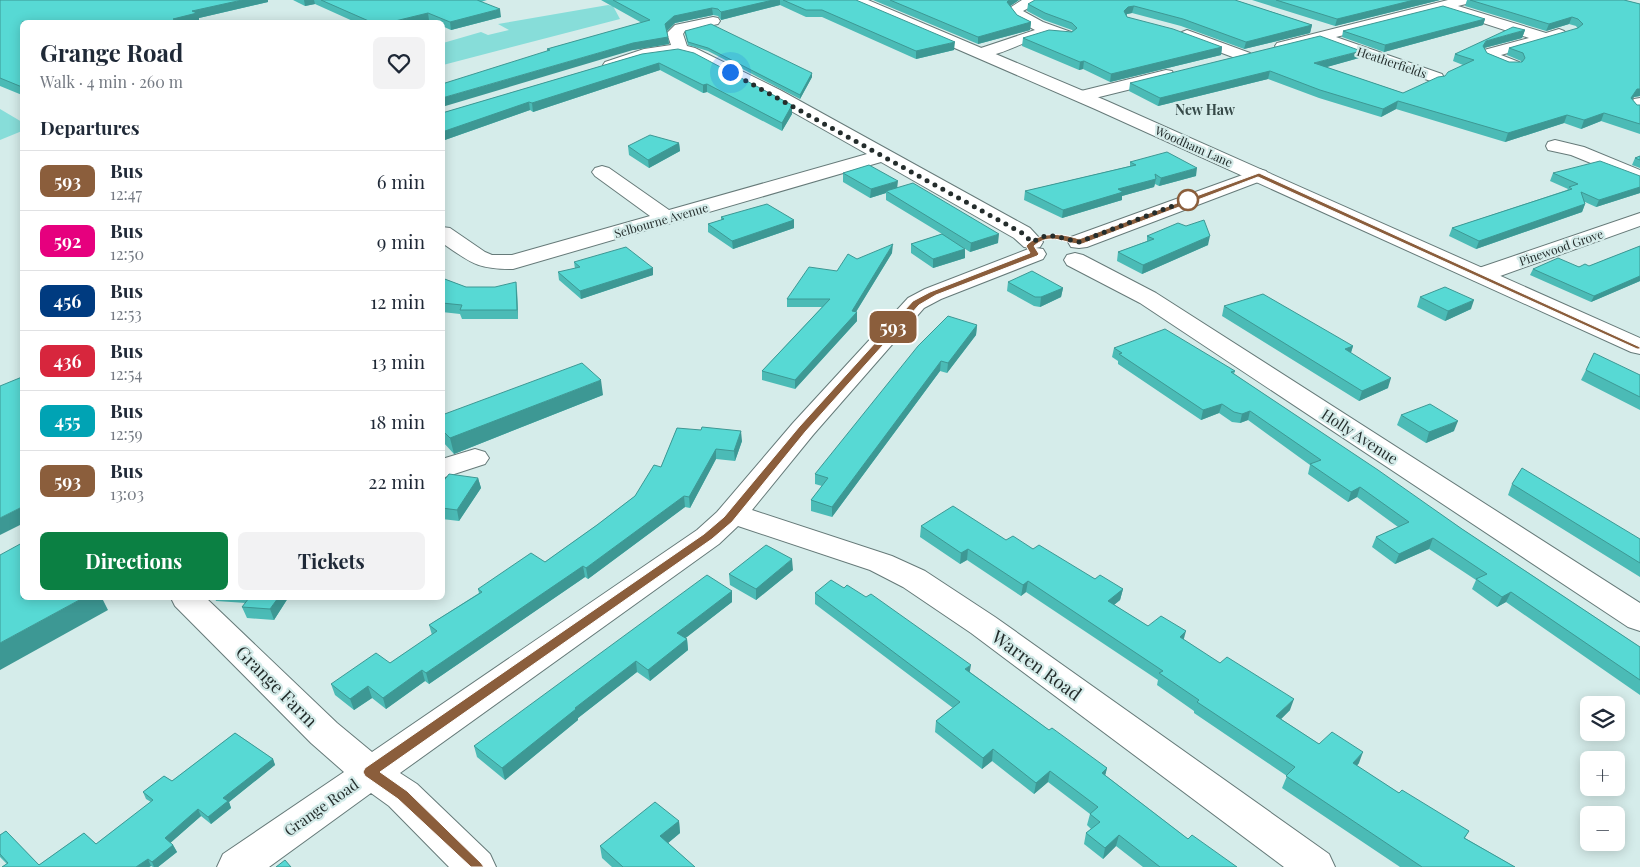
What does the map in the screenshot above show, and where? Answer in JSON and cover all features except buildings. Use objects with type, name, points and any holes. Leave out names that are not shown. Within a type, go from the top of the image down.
[{"type":"street","name":"Woodham Lane","points":[[856,0],[1083,96],[1640,347]]},
{"type":"street","points":[[1219,62],[1465,0]]},
{"type":"street","points":[[1016,11],[1020,5],[1031,1]]},
{"type":"street","points":[[1442,6],[1546,38]]},
{"type":"street","points":[[999,11],[1016,11]]},
{"type":"street","points":[[1016,11],[1020,16],[1049,30],[1066,35]]},
{"type":"street","points":[[680,50],[675,33],[680,28],[689,24],[713,21]]},
{"type":"street","name":"Heatherfields","points":[[1307,24],[1327,35],[1436,78]]},
{"type":"street","points":[[981,52],[1049,30]]},
{"type":"street","points":[[1176,31],[1255,53]]},
{"type":"street","points":[[1514,64],[1492,57],[1490,53],[1570,31]]},
{"type":"street","points":[[596,69],[640,55],[680,50],[701,56],[884,155],[1022,233],[1056,245]]},
{"type":"street","points":[[1083,96],[1182,72]]},
{"type":"street","points":[[1555,146],[1578,149],[1640,177]]},
{"type":"street","name":"Selbourne Avenue","points":[[445,235],[477,257],[489,262],[513,262],[884,155]]},
{"type":"street","points":[[603,172],[666,218]]},
{"type":"street","name":"Grange Road","points":[[236,867],[708,537],[733,514],[803,429],[916,303],[933,294],[1056,245],[1259,175]]},
{"type":"street","name":"Pinewood Grove","points":[[1481,276],[1640,220]]},
{"type":"street","name":"Holly Avenue","points":[[1056,245],[1148,298],[1640,619]]},
{"type":"street","points":[[445,469],[475,458]]},
{"type":"street","name":"Warren Road","points":[[733,514],[880,563],[914,579],[983,625],[1315,867]]},
{"type":"street","name":"Grange Farm","points":[[189,600],[324,733],[370,772],[403,795],[476,867]]},
{"type":"shaded area","points":[[608,5],[613,6],[620,19],[445,64],[445,42],[481,32],[488,35],[509,30],[498,24]]},
{"type":"shaded area","points":[[0,109],[20,121],[20,132],[0,140]]},
{"type":"bus line","name":"593","points":[[476,867],[403,795],[370,772],[708,537],[728,519],[803,429],[916,303],[964,281],[1035,254],[1030,246],[1038,238],[1054,236],[1079,242],[1206,193],[1259,175],[1640,347]]},
{"type":"district","name":"New Haw","points":[[1205,109]]},
{"type":"route","points":[[730,72],[884,155],[1022,233],[1032,242],[1045,236],[1064,237],[1079,242],[1188,200]]}]
